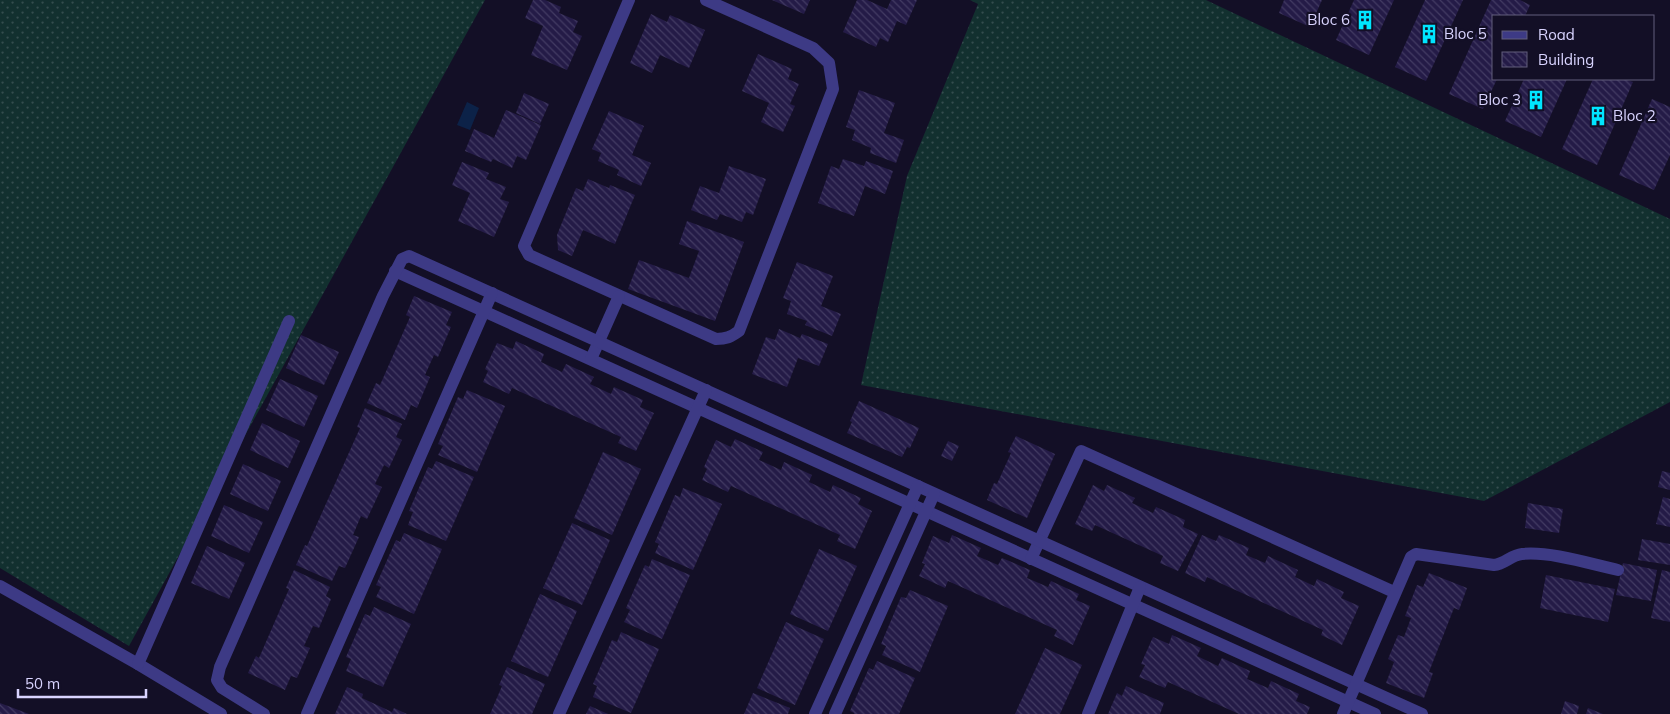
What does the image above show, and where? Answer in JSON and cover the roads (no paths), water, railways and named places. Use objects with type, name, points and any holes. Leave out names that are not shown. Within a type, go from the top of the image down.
[{"type":"street","points":[[629,0],[524,246],[530,256],[716,339],[729,338],[739,331],[833,89],[829,63],[813,48],[706,0]]},
{"type":"street","points":[[264,714],[222,688],[217,680],[220,667],[395,271],[402,259],[409,256],[1422,714]]},
{"type":"street","points":[[395,271],[1375,714]]},
{"type":"street","points":[[307,714],[492,293]]},
{"type":"street","points":[[591,359],[619,296]]},
{"type":"street","points":[[138,664],[289,320]]},
{"type":"street","points":[[559,714],[706,390]]},
{"type":"street","points":[[1031,559],[1081,451],[1394,592]]},
{"type":"street","points":[[815,714],[918,486]]},
{"type":"street","points":[[835,714],[925,510],[934,494]]},
{"type":"street","points":[[1343,714],[1410,557],[1416,554],[1488,565],[1501,564],[1508,558],[1521,554],[1536,554],[1618,570]]},
{"type":"street","points":[[0,586],[138,664],[221,714]]},
{"type":"street","points":[[1088,714],[1140,587]]},
{"type":"water","points":[[467,102],[479,108],[470,130],[457,125]]},
{"type":"place","name":"Bloc 6","points":[[1365,20]]},
{"type":"place","name":"Bloc 5","points":[[1429,34]]},
{"type":"place","name":"Bloc 3","points":[[1536,100]]},
{"type":"place","name":"Bloc 2","points":[[1598,116]]}]
